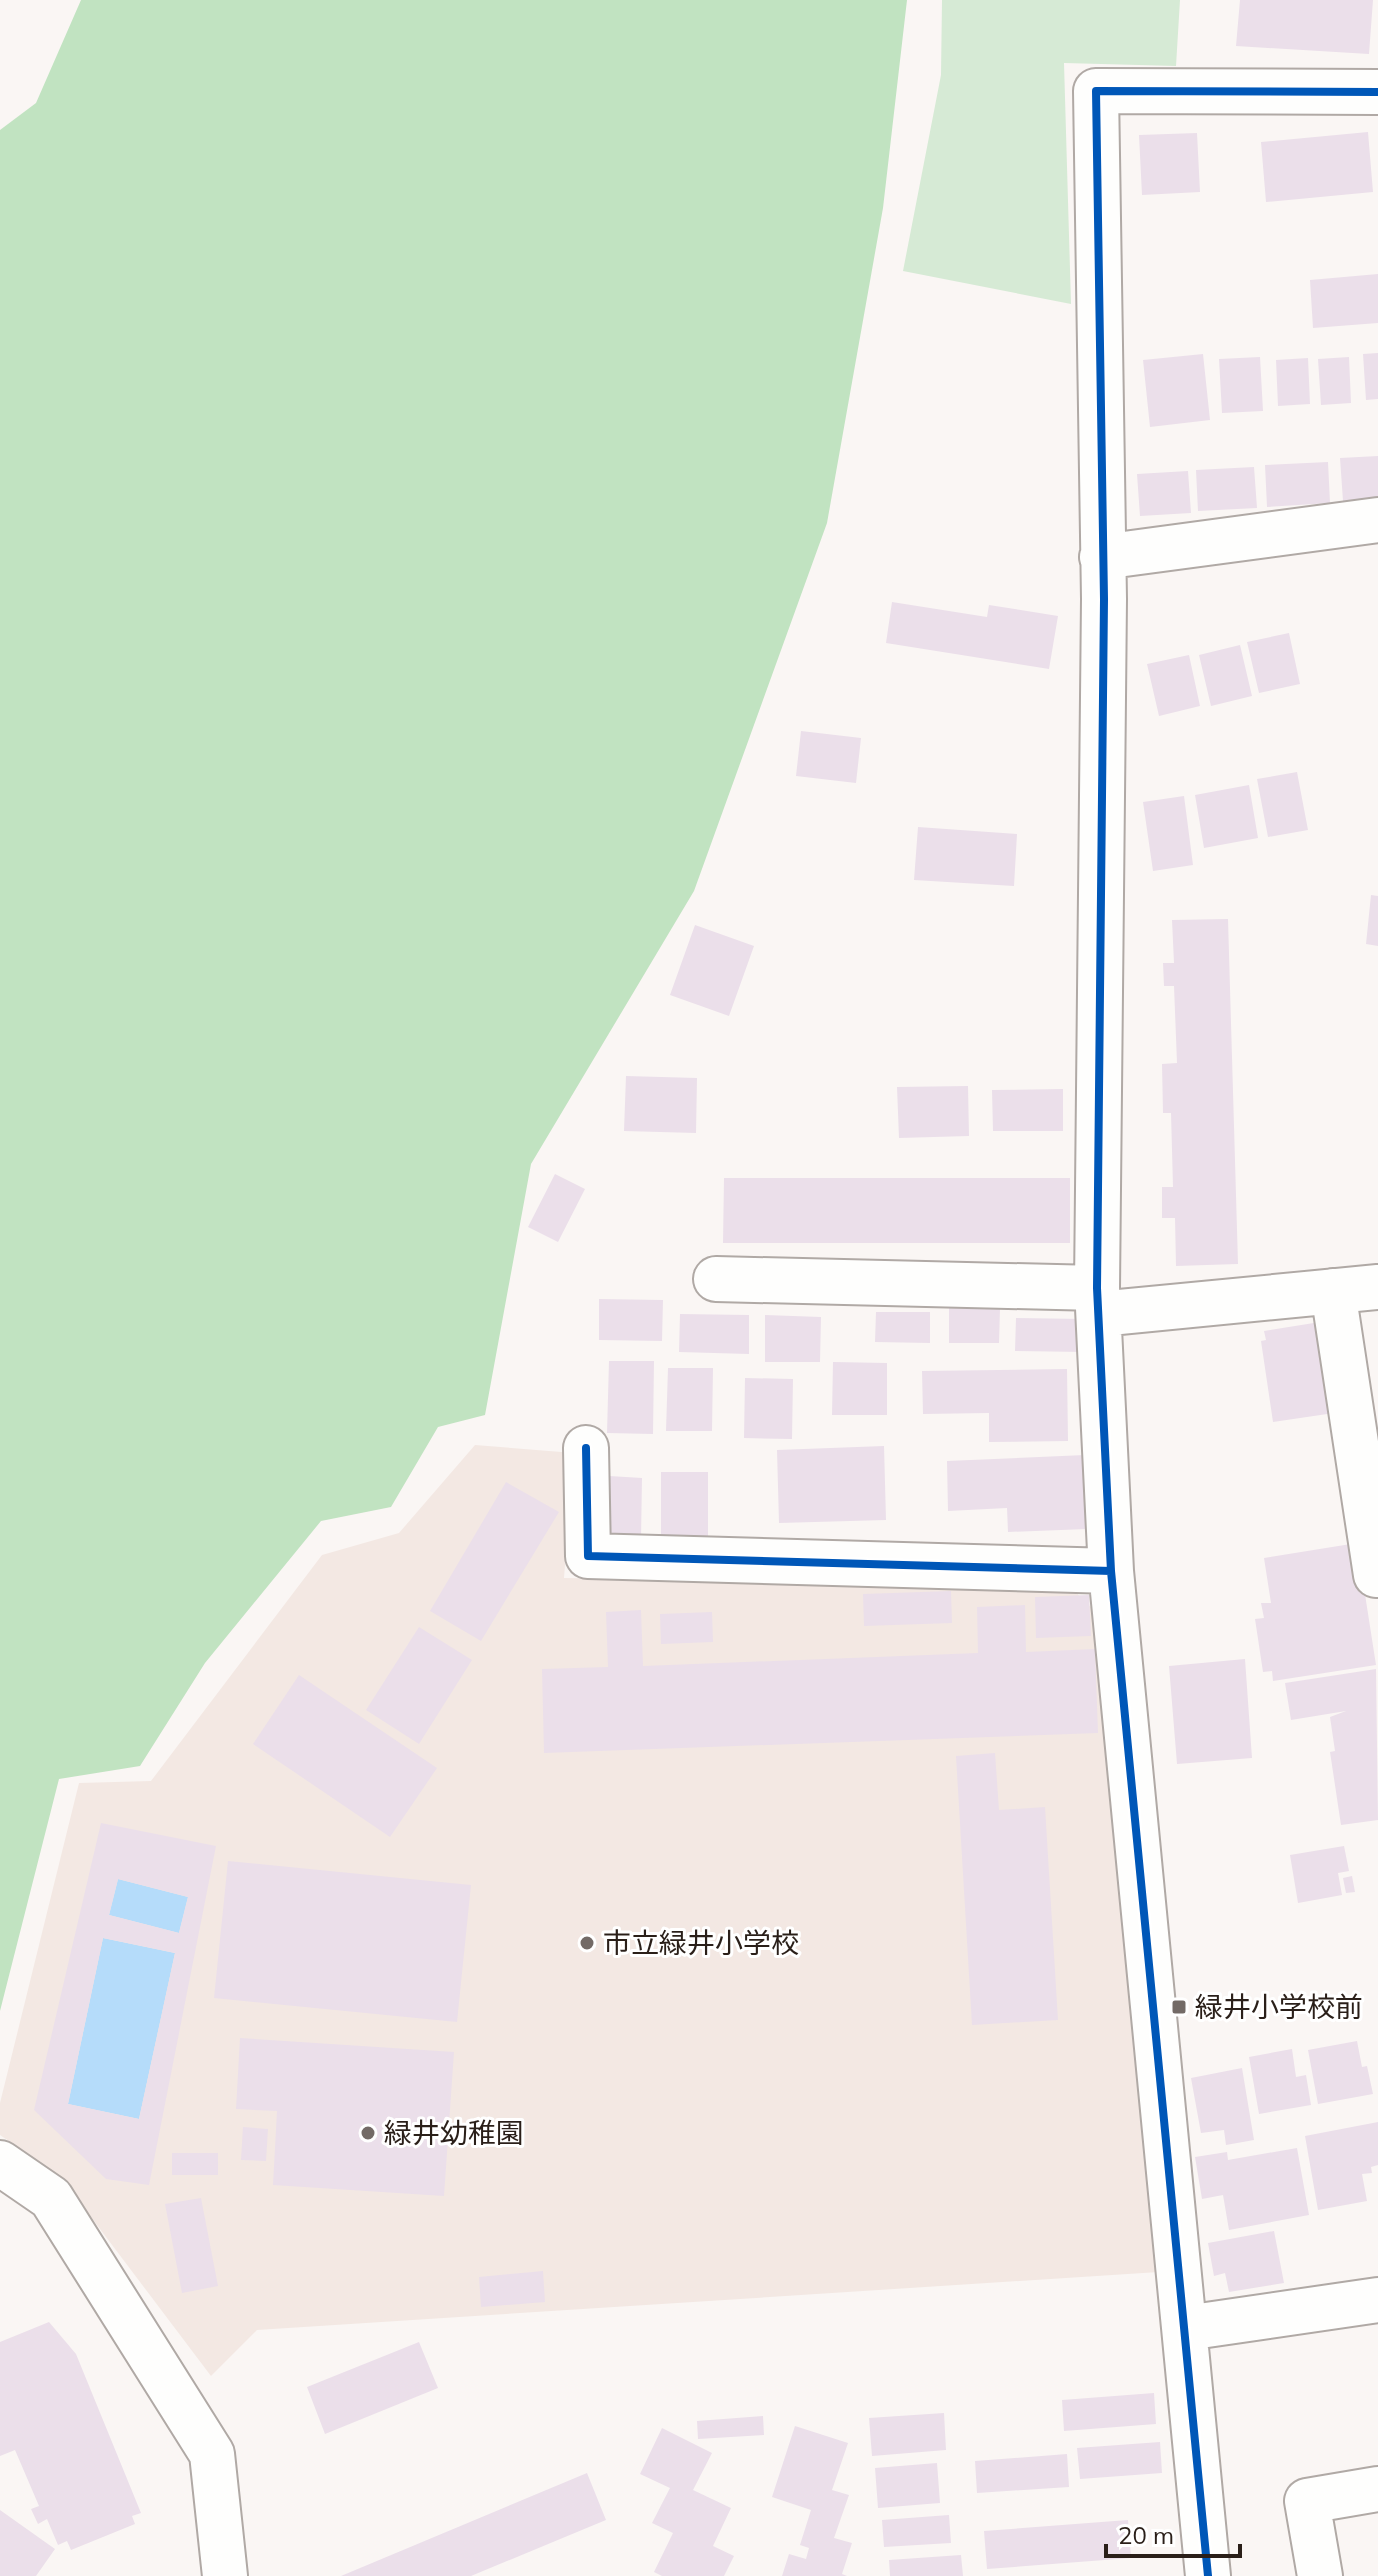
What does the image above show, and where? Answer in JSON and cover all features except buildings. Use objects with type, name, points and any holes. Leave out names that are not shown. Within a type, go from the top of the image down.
[{"type":"street","points":[[1208,2576],[1111,1571],[1098,1301],[1104,599],[1096,91],[1378,92]]},
{"type":"street","points":[[1102,557],[1378,520]]},
{"type":"street","points":[[716,1279],[1098,1301],[1378,1287]]},
{"type":"street","points":[[1333,1291],[1376,1575]]},
{"type":"street","points":[[586,1448],[588,1556],[1111,1571]]},
{"type":"street","points":[[0,2163],[51,2198],[212,2454],[225,2576]]},
{"type":"street","points":[[1186,2328],[1378,2300]]},
{"type":"street","points":[[1320,2576],[1307,2501],[1378,2489]]},
{"type":"shaded area","name":"市立緑井小学校","points":[[475,1445],[574,1453],[564,1578],[1068,1585],[1095,1611],[1174,2271],[257,2330],[211,2376],[60,2176],[0,2135],[0,2103],[79,1783],[151,1781],[322,1555],[399,1533]]},
{"type":"green space","points":[[81,0],[907,0],[883,208],[827,523],[694,891],[531,1164],[485,1415],[438,1427],[391,1507],[321,1521],[205,1663],[140,1766],[59,1779],[0,2011],[0,130],[36,103]]},
{"type":"green space","points":[[942,0],[1180,0],[1176,66],[1064,63],[1071,304],[903,271],[941,75]]},
{"type":"water","points":[[118,1879],[188,1897],[179,1933],[109,1915]]},
{"type":"water","points":[[103,1938],[175,1953],[139,2119],[68,2104]]},
{"type":"cycle path","points":[[1208,2576],[1111,1571],[1097,1288],[1104,599],[1096,91],[1378,92]]},
{"type":"cycle path","points":[[586,1448],[588,1556],[1111,1571]]},
{"type":"place","name":"市立緑井小学校","points":[[587,1943]]},
{"type":"place","name":"緑井小学校前","points":[[1179,2007]]},
{"type":"place","name":"緑井幼稚園","points":[[368,2133]]}]
